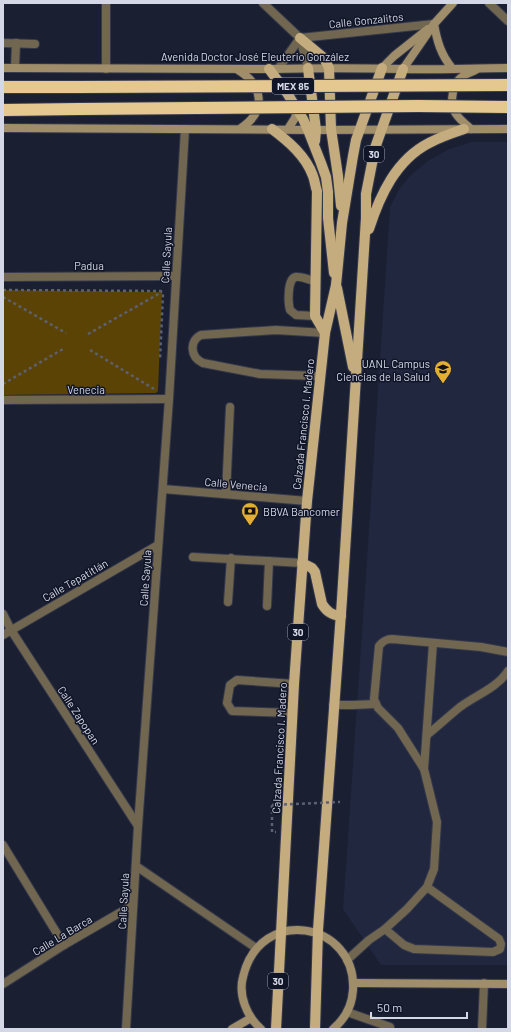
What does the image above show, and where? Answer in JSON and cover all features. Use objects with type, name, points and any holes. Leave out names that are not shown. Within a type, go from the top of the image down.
[{"type":"highway","name":"MEX 85","points":[[3,87],[508,85]]},
{"type":"highway","name":"MEX 85","points":[[3,110],[410,106],[508,107]]},
{"type":"main road","points":[[403,69],[434,24],[453,3]]},
{"type":"main road","points":[[382,68],[394,56],[434,24]]},
{"type":"main road","points":[[434,24],[444,59],[452,68]]},
{"type":"main road","points":[[300,38],[324,58],[329,68],[332,129],[342,223]]},
{"type":"main road","name":"Avenida Doctor José Eleuterio González","points":[[3,68],[508,68]]},
{"type":"main road","points":[[308,68],[314,145],[326,177],[332,259],[336,285],[356,378]]},
{"type":"main road","name":"Calzada Francisco I. Madero","points":[[276,1029],[294,684],[302,563],[320,376],[325,332],[336,285],[342,223],[356,140],[382,68]]},
{"type":"main road","points":[[468,129],[452,107],[454,84],[462,76],[480,68]]},
{"type":"main road","points":[[237,69],[254,83],[258,93],[259,103],[256,114],[250,123],[240,129]]},
{"type":"main road","points":[[273,69],[297,110],[312,130]]},
{"type":"main road","name":"30","points":[[315,1029],[318,934],[333,704],[341,616],[365,242],[366,194],[375,148],[403,69]]},
{"type":"main road","points":[[288,129],[296,118],[297,110]]},
{"type":"main road","points":[[3,128],[312,130],[508,129]]},
{"type":"main road","points":[[272,129],[291,144],[313,175],[317,191],[315,316],[325,332]]},
{"type":"main road","points":[[365,242],[382,193],[390,179],[402,164],[428,143],[468,129]]},
{"type":"main road","points":[[302,563],[312,568],[315,572],[322,604],[325,609],[332,615],[341,616]]},
{"type":"main road","points":[[261,1029],[251,1018],[243,1001],[241,982],[246,964],[256,948],[267,939],[281,932],[300,930],[318,934],[330,940],[347,960],[351,971],[353,983],[352,998],[347,1012],[339,1024],[333,1029]]},
{"type":"main road","points":[[353,983],[508,984]]},
{"type":"main road","points":[[232,1029],[251,1018]]},
{"type":"street","points":[[106,3],[106,69]]},
{"type":"street","points":[[263,3],[300,38],[308,68]]},
{"type":"street","points":[[489,3],[508,21]]},
{"type":"street","name":"Calle Gonzalitos","points":[[300,38],[434,24]]},
{"type":"street","points":[[273,69],[300,38]]},
{"type":"street","points":[[3,43],[35,44]]},
{"type":"street","points":[[15,68],[16,43]]},
{"type":"street","name":"Calle Sayula","points":[[126,1029],[138,826],[169,399],[185,128]]},
{"type":"street","name":"Padua","points":[[3,277],[176,276]]},
{"type":"street","points":[[315,281],[294,277],[291,280],[289,287],[290,310],[296,314],[315,316]]},
{"type":"street","points":[[320,376],[260,374],[199,362],[194,356],[193,343],[196,338],[201,335],[276,330],[325,332]]},
{"type":"street","name":"Venecia","points":[[3,400],[169,399]]},
{"type":"street","points":[[226,494],[230,407]]},
{"type":"street","name":"Calle Venecia","points":[[163,489],[307,501]]},
{"type":"street","name":"Calle Tepatitlán","points":[[3,635],[158,545]]},
{"type":"street","points":[[193,557],[302,563]]},
{"type":"street","points":[[228,602],[231,558]]},
{"type":"street","points":[[266,606],[269,560]]},
{"type":"street","name":"Calle Zapopan","points":[[3,614],[11,630],[138,826]]},
{"type":"street","points":[[424,768],[398,728],[378,708],[376,704],[374,692],[379,646],[382,641],[386,639],[481,647],[508,652]]},
{"type":"street","points":[[347,960],[407,909],[427,887],[434,869],[437,822],[424,768],[433,643]]},
{"type":"street","points":[[427,735],[461,706],[490,688],[505,676],[508,671]]},
{"type":"street","points":[[293,713],[232,711],[228,703],[230,685],[237,680],[294,684]]},
{"type":"street","points":[[333,704],[376,704]]},
{"type":"street","points":[[3,845],[64,945]]},
{"type":"street","points":[[136,866],[256,948]]},
{"type":"street","points":[[385,929],[404,945],[414,949],[493,952],[500,948],[501,944],[499,939],[427,887]]},
{"type":"street","name":"Calle La Barca","points":[[3,984],[64,945],[133,905]]},
{"type":"street","points":[[482,1029],[484,983]]},
{"type":"street","points":[[347,1012],[390,1029]]},
{"type":"path","points":[[3,290],[162,292]]},
{"type":"path","points":[[88,334],[162,292]]},
{"type":"path","points":[[159,367],[162,292]]},
{"type":"path","points":[[3,297],[66,333]]},
{"type":"path","points":[[3,384],[63,349]]},
{"type":"path","points":[[90,350],[158,391]]},
{"type":"path","points":[[272,805],[340,802]]},
{"type":"shaded area","name":"UANL Campus Ciencias de la Salud","points":[[472,142],[508,142],[508,965],[381,965],[343,909],[390,207],[400,188],[412,174],[428,161],[449,149]]},
{"type":"shaded area","points":[[3,290],[162,292],[158,391],[156,393],[3,395]]},
{"type":"place","name":"UANL Campus Ciencias de la Salud","points":[[443,384]]},
{"type":"place","name":"BBVA Bancomer","points":[[250,526]]}]
